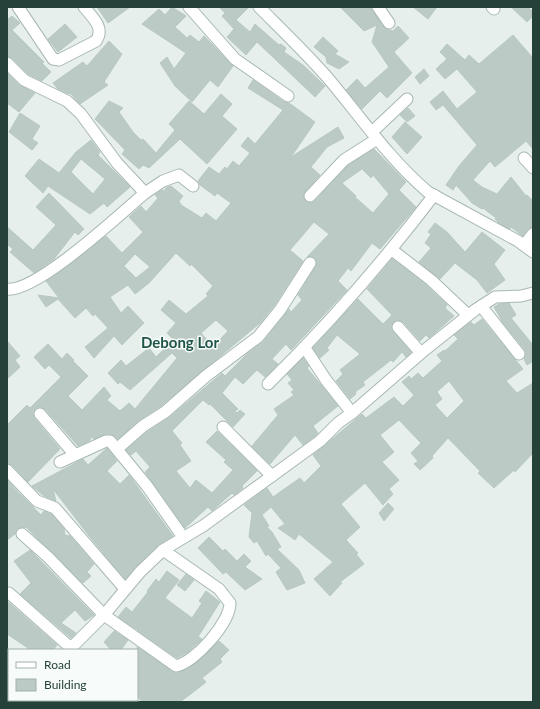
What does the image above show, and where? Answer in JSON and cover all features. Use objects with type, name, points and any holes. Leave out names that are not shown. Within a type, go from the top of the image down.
[{"type":"street","points":[[21,8],[53,59],[59,60],[96,41],[100,36],[101,31],[97,23],[84,7]]},
{"type":"street","points":[[189,7],[235,59],[288,96]]},
{"type":"street","points":[[260,7],[327,77],[374,136],[416,182],[434,195],[529,248],[533,234]]},
{"type":"street","points":[[378,7],[389,23]]},
{"type":"street","points":[[7,62],[24,80],[67,101],[76,110],[117,163],[144,193]]},
{"type":"street","points":[[310,196],[344,160],[374,136],[407,99]]},
{"type":"street","points":[[524,158],[533,168]]},
{"type":"street","points":[[7,290],[24,286],[46,274],[144,193],[163,181],[179,174],[193,186]]},
{"type":"street","points":[[268,384],[305,348],[392,250],[434,195]]},
{"type":"street","points":[[392,250],[431,280],[468,315]]},
{"type":"street","points":[[118,448],[143,426],[165,412],[206,376],[258,336],[280,310],[310,263]]},
{"type":"street","points":[[9,593],[70,649],[104,615],[125,589],[163,550],[203,526],[320,441],[338,423],[352,413],[421,353],[468,315],[495,297],[521,296],[533,293]]},
{"type":"street","points":[[481,306],[519,354]]},
{"type":"street","points":[[398,327],[421,353]]},
{"type":"street","points":[[305,348],[326,380],[352,413]]},
{"type":"street","points":[[40,414],[75,455]]},
{"type":"street","points":[[223,426],[272,476]]},
{"type":"street","points":[[60,462],[106,441],[110,441],[118,448],[183,537]]},
{"type":"street","points":[[7,470],[37,501],[55,508],[125,589]]},
{"type":"street","points":[[22,534],[48,557],[104,615],[176,666],[194,657],[210,640],[227,614],[230,603],[219,589],[163,550]]},
{"type":"building","points":[[97,7],[130,7],[108,23]]},
{"type":"building","points":[[172,7],[186,16],[175,27],[187,38],[190,35],[199,42],[204,36],[233,66],[218,87],[210,80],[192,102],[175,86],[160,63],[167,57],[174,69],[186,53],[142,24],[159,9],[165,15]]},
{"type":"building","points":[[219,7],[249,7],[236,20],[250,32],[255,24],[279,45],[281,44],[286,48],[284,52],[303,65],[325,86],[315,97],[257,42],[246,55],[227,37],[234,29],[222,16],[225,13]]},
{"type":"building","points":[[340,7],[371,7],[386,29],[393,31],[398,26],[409,38],[394,52],[412,73],[387,98],[380,91],[362,109],[346,90],[357,79],[365,88],[389,67],[372,42],[377,25],[364,31]]},
{"type":"building","points":[[413,7],[437,7],[428,19]]},
{"type":"building","points":[[511,7],[528,7],[533,12],[533,16],[527,22]]},
{"type":"building","points":[[12,16],[20,23],[12,30],[44,62],[42,63],[51,72],[42,81],[28,74],[12,58],[7,56],[7,20]]},
{"type":"building","points":[[65,24],[77,37],[58,52],[48,39]]},
{"type":"building","points":[[513,35],[533,58],[533,149],[526,141],[495,167],[490,161],[473,180],[482,187],[497,194],[511,177],[526,196],[527,195],[533,201],[533,227],[528,229],[523,236],[511,227],[510,229],[499,223],[495,219],[496,218],[483,208],[482,209],[472,203],[456,185],[453,190],[446,185],[459,166],[477,145],[443,105],[436,110],[430,102],[443,91],[457,109],[477,92],[457,69],[445,79],[436,69],[447,59],[440,52],[447,44],[465,60],[469,55],[479,64]]},
{"type":"building","points":[[323,37],[338,51],[335,54],[349,62],[339,69],[327,63],[326,57],[314,47]]},
{"type":"building","points":[[109,41],[122,54],[104,82],[108,85],[80,104],[70,93],[69,94],[58,89],[53,83],[83,62],[87,66]]},
{"type":"building","points":[[424,69],[429,76],[420,84],[415,77]]},
{"type":"building","points":[[7,73],[19,85],[35,93],[19,112],[7,103]]},
{"type":"building","points":[[253,80],[315,122],[291,157],[338,127],[344,138],[327,147],[311,167],[320,175],[305,192],[303,198],[306,201],[312,203],[315,201],[348,165],[374,149],[406,182],[399,190],[416,207],[380,249],[372,243],[351,271],[348,268],[338,281],[347,290],[291,350],[286,344],[272,359],[278,364],[265,377],[257,370],[243,384],[235,377],[222,393],[238,409],[235,411],[237,413],[240,410],[245,414],[233,427],[210,404],[209,405],[203,400],[172,431],[182,443],[180,445],[191,461],[176,471],[190,488],[196,480],[212,493],[233,470],[224,462],[226,460],[206,442],[217,431],[257,471],[242,486],[243,488],[234,495],[232,493],[212,511],[208,507],[185,528],[145,472],[150,467],[136,451],[131,455],[126,450],[147,432],[170,417],[222,373],[225,376],[246,355],[263,342],[289,309],[291,312],[302,300],[298,295],[317,264],[314,257],[307,257],[329,234],[314,222],[290,250],[303,261],[274,306],[260,323],[161,406],[138,421],[118,439],[113,435],[106,434],[94,439],[92,437],[89,441],[78,446],[45,409],[39,407],[35,409],[33,412],[34,418],[60,449],[28,482],[12,465],[7,463],[7,425],[27,405],[30,408],[61,377],[49,365],[45,369],[34,357],[48,344],[62,359],[67,353],[74,360],[73,361],[88,376],[68,396],[82,410],[104,387],[111,396],[107,400],[120,411],[129,403],[135,409],[177,358],[172,353],[130,390],[120,382],[118,384],[108,373],[121,360],[126,366],[149,348],[156,357],[174,340],[167,333],[176,323],[161,310],[169,300],[186,314],[208,296],[206,294],[213,286],[191,264],[190,266],[176,253],[149,283],[135,294],[128,285],[110,297],[121,313],[128,306],[144,323],[122,345],[114,336],[94,358],[85,347],[108,328],[95,314],[93,316],[86,308],[75,318],[58,299],[46,307],[38,295],[59,298],[46,281],[106,236],[122,253],[143,232],[129,217],[141,206],[146,212],[158,198],[155,195],[162,190],[164,191],[167,187],[171,186],[183,196],[179,201],[181,205],[202,218],[206,213],[216,221],[231,203],[217,193],[215,196],[200,185],[198,181],[209,167],[219,174],[225,167],[227,169],[233,161],[239,166],[250,153],[241,146],[248,137],[255,144],[283,110],[248,88]],"holes":[[[362,169],[371,178],[373,175],[389,194],[373,213],[342,183]],[[135,254],[150,267],[136,278],[124,266]],[[216,320],[228,331],[213,347],[201,333]]]},
{"type":"building","points":[[221,94],[232,104],[222,116],[237,129],[207,164],[180,139],[149,168],[143,165],[139,169],[122,154],[125,150],[95,119],[109,101],[123,108],[119,112],[133,132],[141,140],[143,139],[156,153],[175,130],[169,124],[189,101],[204,114]]},
{"type":"building","points":[[408,108],[415,116],[407,122],[400,115]]},
{"type":"building","points":[[20,113],[40,126],[32,139],[38,143],[32,150],[9,132]]},
{"type":"building","points":[[405,122],[422,137],[407,154],[392,137]]},
{"type":"building","points":[[91,140],[100,152],[98,155],[130,187],[107,207],[104,203],[90,214],[48,186],[43,193],[25,176],[39,159],[59,173],[76,152]],"holes":[[[81,159],[105,179],[93,194],[71,172]]]},
{"type":"building","points":[[49,193],[84,229],[78,235],[75,232],[54,259],[34,273],[10,252],[13,249],[7,244],[7,227],[33,250],[56,225],[36,207]]},
{"type":"building","points":[[435,223],[447,232],[465,252],[482,232],[505,250],[494,264],[505,280],[487,293],[477,280],[455,263],[440,279],[419,262],[431,248],[425,243],[431,234],[428,232]]},
{"type":"building","points":[[392,259],[426,285],[447,305],[445,308],[454,316],[429,338],[426,335],[420,341],[403,322],[397,320],[394,322],[391,325],[393,331],[411,352],[406,357],[402,352],[393,362],[391,360],[363,382],[365,385],[355,392],[356,394],[350,399],[336,381],[343,374],[340,370],[360,354],[337,335],[327,348],[329,350],[320,358],[313,348],[358,299],[383,324],[392,315],[367,289]]},
{"type":"building","points":[[509,303],[516,315],[511,318],[533,345],[533,361],[527,365],[524,359],[526,353],[525,350],[503,323],[494,307],[499,304]]},
{"type":"building","points":[[482,319],[523,369],[506,381],[517,393],[533,383],[533,453],[515,472],[514,470],[494,488],[478,473],[480,471],[448,438],[432,456],[433,458],[420,470],[414,464],[418,461],[411,453],[421,443],[399,420],[380,435],[394,452],[382,462],[399,480],[389,489],[393,494],[383,505],[365,483],[341,504],[360,527],[346,540],[358,553],[356,554],[364,564],[340,582],[342,583],[330,596],[314,579],[333,562],[299,534],[295,540],[278,528],[285,524],[271,507],[262,515],[269,526],[267,527],[272,532],[281,547],[277,549],[299,570],[305,583],[287,590],[276,572],[281,568],[268,554],[266,556],[257,541],[254,543],[249,537],[252,513],[244,505],[267,488],[273,497],[300,478],[304,483],[321,466],[313,455],[362,414],[366,418],[394,397],[403,406],[414,395],[402,382],[409,376],[411,379],[418,373],[423,378],[442,361],[437,355],[444,350],[445,351],[458,339],[454,335],[471,322],[474,325]],"holes":[[[449,381],[464,401],[447,418],[435,405],[442,399],[437,392]]]},
{"type":"building","points":[[7,341],[20,356],[15,360],[20,367],[7,379]]},
{"type":"building","points":[[303,358],[309,366],[307,368],[338,406],[313,426],[318,433],[315,436],[303,445],[295,435],[270,464],[252,446],[278,415],[274,409],[294,395],[291,392],[294,390],[288,383],[292,380],[287,374]]},
{"type":"building","points":[[107,448],[117,461],[107,471],[120,484],[129,475],[173,536],[158,545],[125,579],[53,489],[56,501],[44,496],[32,486],[83,459],[88,465]]},
{"type":"building","points":[[7,480],[18,492],[16,494],[19,493],[41,515],[44,511],[51,514],[64,529],[65,535],[70,536],[94,564],[87,572],[91,576],[83,583],[26,527],[17,529],[15,534],[7,540]]},
{"type":"building","points":[[388,503],[394,509],[384,521],[379,513]]},
{"type":"building","points":[[209,537],[223,551],[225,549],[237,561],[244,554],[251,561],[245,567],[262,579],[245,590],[226,572],[223,574],[198,548]]},
{"type":"building","points":[[30,550],[94,615],[85,621],[75,610],[61,623],[76,633],[71,638],[20,594],[31,583],[14,561]]},
{"type":"building","points":[[167,571],[179,580],[165,598],[192,618],[202,603],[199,601],[206,591],[220,602],[198,637],[202,639],[188,652],[177,658],[137,630],[137,627],[136,629],[118,617],[126,607],[132,612],[156,579],[159,582]]},
{"type":"building","points":[[186,574],[194,580],[185,591],[177,585]]},
{"type":"building","points":[[7,601],[57,645],[54,649],[28,649],[7,634]]},
{"type":"building","points":[[114,631],[128,640],[122,649],[110,649],[104,642]]},
{"type":"building","points":[[219,641],[229,650],[220,659],[222,662],[202,678],[206,682],[180,702],[142,702],[138,696],[137,647],[176,673],[196,663]]},
{"type":"district","name":"Debong Lor","points":[[180,343]]}]
